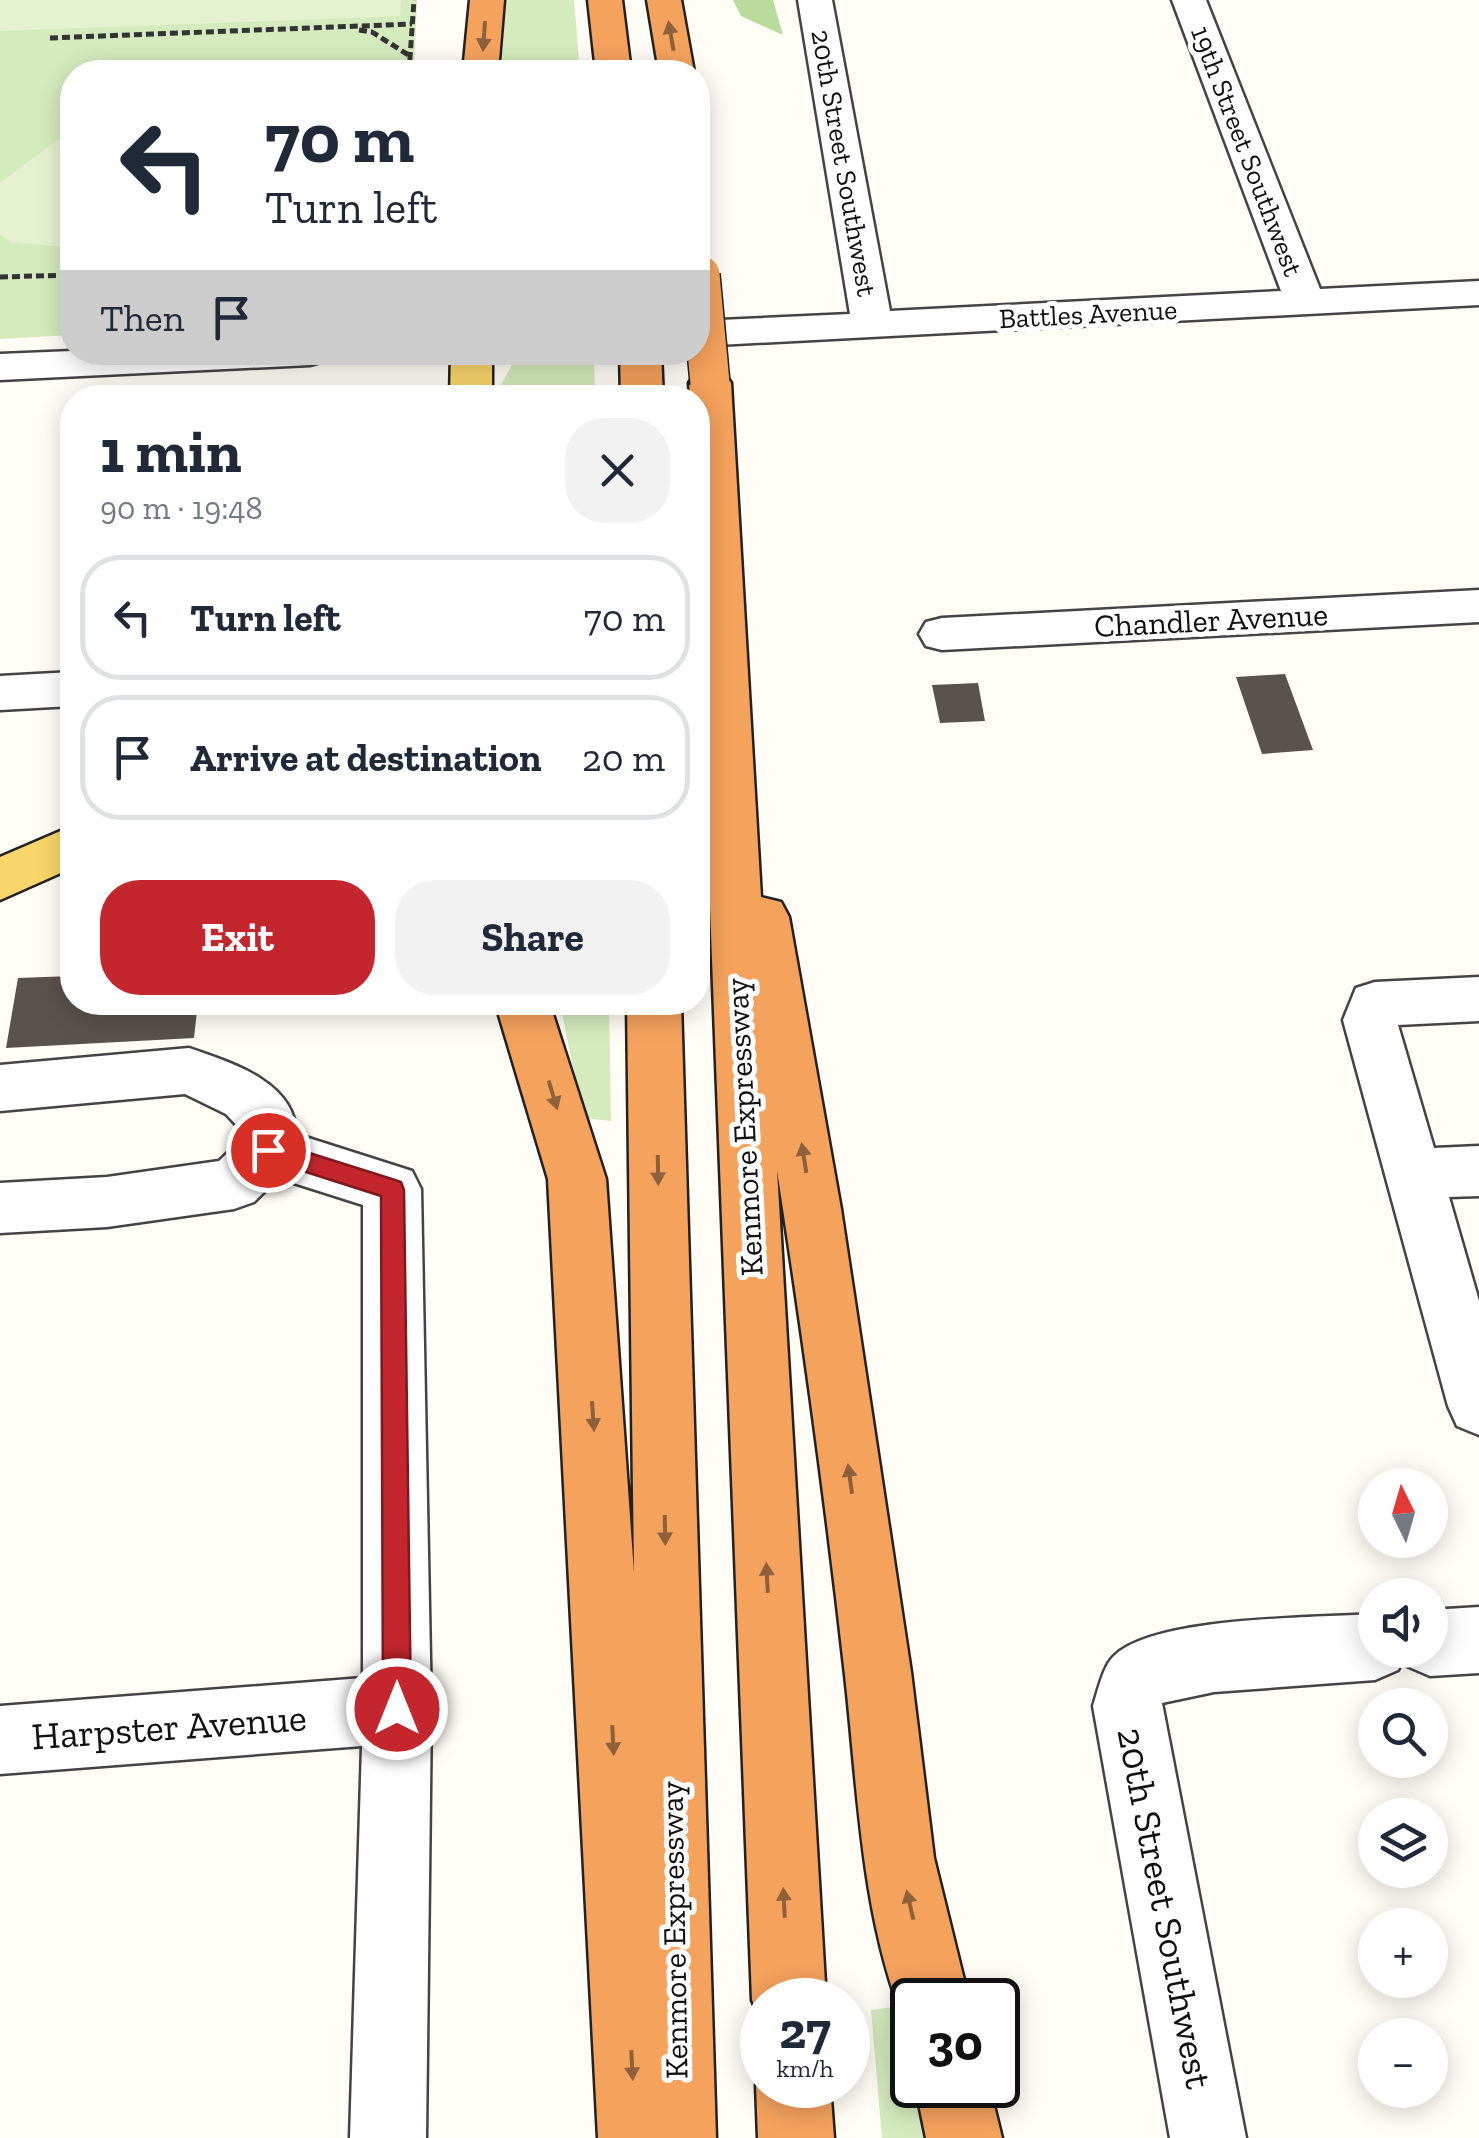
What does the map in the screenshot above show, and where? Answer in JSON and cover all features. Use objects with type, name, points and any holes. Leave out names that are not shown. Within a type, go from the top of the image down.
[{"type":"highway","points":[[482,60],[487,0]]},
{"type":"highway","points":[[605,0],[612,60]]},
{"type":"highway","points":[[664,0],[675,60]]},
{"type":"highway","name":"Kenmore Expressway","points":[[710,465],[787,1978]]},
{"type":"highway","points":[[721,661],[812,1210],[878,1672],[899,1858],[927,1978]]},
{"type":"highway","points":[[526,1015],[577,1179],[636,2138]]},
{"type":"highway","name":"Kenmore Expressway","points":[[654,1015],[678,2138]]},
{"type":"highway","points":[[794,2108],[796,2138]]},
{"type":"highway","points":[[957,2108],[964,2138]]},
{"type":"main road","points":[[0,880],[60,852]]},
{"type":"street","name":"20th Street Southwest","points":[[815,0],[872,325]]},
{"type":"street","name":"19th Street Southwest","points":[[1189,0],[1305,302]]},
{"type":"street","name":"Battles Avenue","points":[[710,357],[872,325],[1479,293]]},
{"type":"street","points":[[0,367],[60,364]]},
{"type":"street","name":"Chandler Avenue","points":[[942,634],[1479,606]]},
{"type":"street","points":[[0,693],[60,690]]},
{"type":"street","points":[[1479,999],[1376,1004],[1370,1020],[1479,1406]]},
{"type":"street","points":[[0,1088],[189,1071],[246,1096],[268,1122],[268,1150],[234,1184],[106,1202],[0,1208]]},
{"type":"street","points":[[268,1150],[392,1190],[397,1709],[388,2138]]},
{"type":"street","points":[[1412,1174],[1479,1170]]},
{"type":"street","points":[[1448,1642],[1479,1640]]},
{"type":"street","name":"20th Street Southwest","points":[[1208,2138],[1127,1706],[1136,1680],[1155,1668],[1358,1649]]},
{"type":"street","name":"Harpster Avenue","points":[[0,1740],[397,1709]]},
{"type":"path","points":[[410,60],[414,0]]},
{"type":"path","points":[[50,38],[412,24]]},
{"type":"path","points":[[345,27],[372,32],[410,56]]},
{"type":"path","points":[[0,277],[60,274]]},
{"type":"green space","points":[[0,0],[417,0],[414,60],[60,60],[60,336],[0,339]]},
{"type":"green space","points":[[0,0],[401,0],[400,16],[0,31]]},
{"type":"green space","points":[[499,0],[574,0],[579,60],[500,60]]},
{"type":"green space","points":[[733,0],[773,0],[783,35],[741,16]]},
{"type":"green space","points":[[60,138],[60,247],[11,242],[0,234],[0,183]]},
{"type":"green space","points":[[512,365],[594,365],[595,385],[502,383]]},
{"type":"green space","points":[[562,1015],[609,1015],[611,1121],[583,1118]]},
{"type":"green space","points":[[890,2007],[890,2108],[919,2108],[924,2138],[882,2138],[871,2010]]},
{"type":"building","points":[[1285,674],[1313,750],[1262,754],[1236,677]]},
{"type":"building","points":[[978,683],[985,721],[940,723],[932,685]]},
{"type":"building","points":[[60,976],[60,1015],[197,1015],[194,1038],[6,1048],[18,978]]},
{"type":"route","points":[[268,1150],[392,1190],[397,1709]]}]
